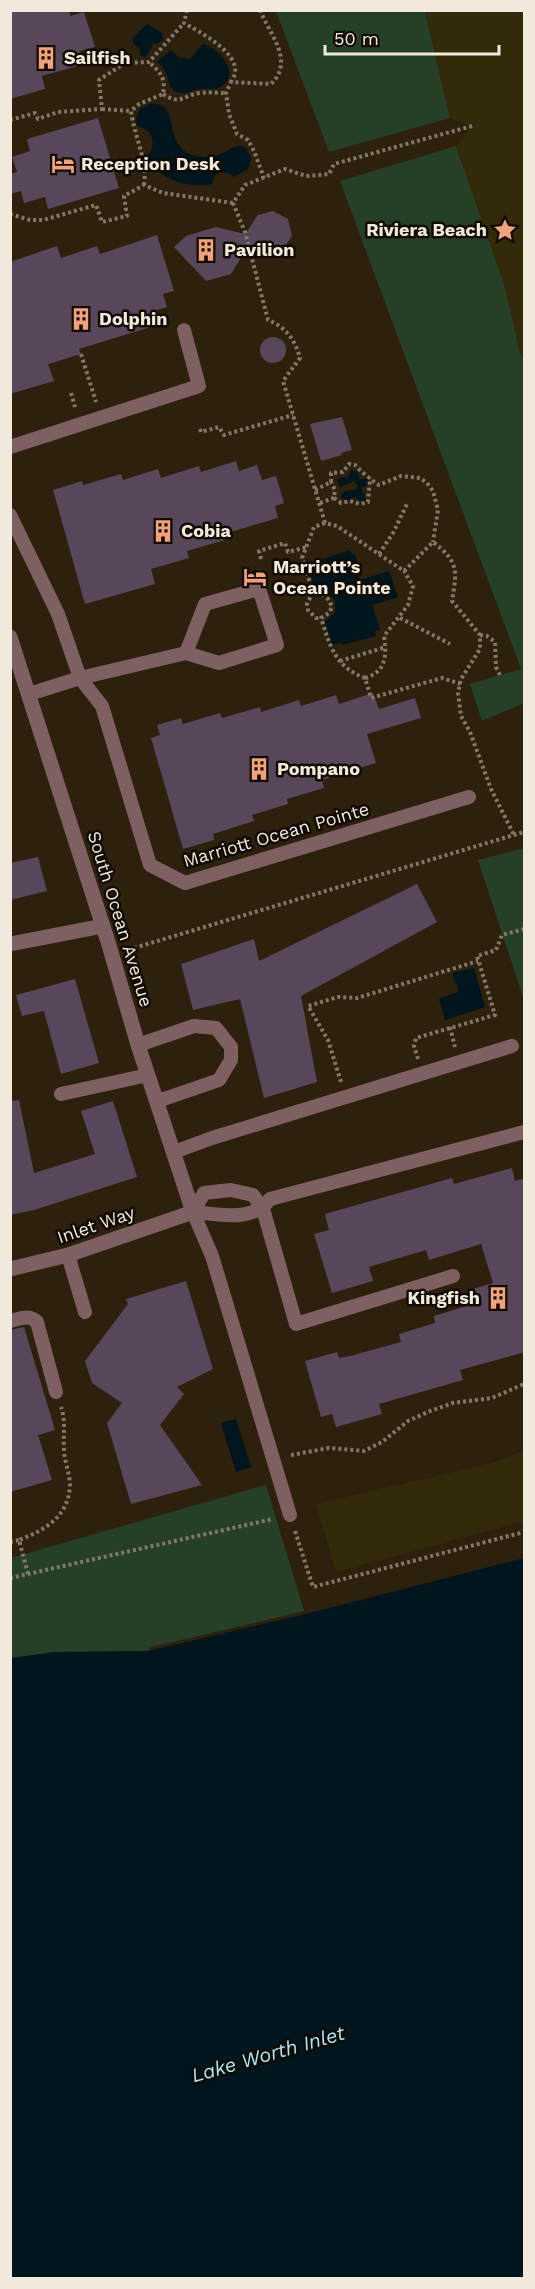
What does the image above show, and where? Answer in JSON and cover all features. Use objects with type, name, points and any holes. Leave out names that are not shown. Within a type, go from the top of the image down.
[{"type":"street","name":"South Ocean Avenue","points":[[10,637],[193,1212]]},
{"type":"street","points":[[10,944],[103,926]]},
{"type":"street","name":"Inlet Way","points":[[10,1269],[68,1255],[193,1212]]},
{"type":"lane","points":[[10,447],[199,386],[184,330]]},
{"type":"lane","name":"Marriott Ocean Pointe","points":[[10,515],[58,614],[80,678],[102,706],[150,865],[185,883],[469,797]]},
{"type":"lane","points":[[29,694],[80,678],[186,653],[219,663],[277,645],[259,589],[205,604],[186,653]]},
{"type":"lane","points":[[138,1045],[194,1026],[216,1028],[231,1047],[231,1060],[219,1080],[158,1101]]},
{"type":"lane","points":[[174,1152],[212,1138],[512,1046]]},
{"type":"lane","points":[[61,1094],[148,1075]]},
{"type":"lane","points":[[193,1212],[248,1215],[263,1209],[270,1199],[525,1132]]},
{"type":"lane","points":[[193,1212],[204,1193],[231,1190],[253,1195],[263,1209],[296,1324],[453,1276]]},
{"type":"lane","points":[[193,1212],[212,1256],[290,1515]]},
{"type":"lane","points":[[68,1255],[85,1312]]},
{"type":"lane","points":[[10,1322],[26,1317],[33,1318],[37,1322],[56,1392]]},
{"type":"path","points":[[149,62],[184,23],[187,10]]},
{"type":"path","points":[[231,82],[271,84],[279,76],[282,65],[279,48],[260,10]]},
{"type":"path","points":[[184,23],[208,37],[228,54],[234,64],[236,72],[226,93],[229,114],[237,134],[248,140],[264,177]]},
{"type":"path","points":[[102,109],[99,81],[125,63],[149,62],[160,72],[164,80],[163,93]]},
{"type":"path","points":[[163,93],[173,100],[198,93],[226,93]]},
{"type":"path","points":[[10,120],[35,113],[38,119],[58,112],[102,109],[131,111],[139,104],[163,93]]},
{"type":"path","points":[[131,111],[146,171],[144,185]]},
{"type":"path","points":[[233,203],[245,185],[285,169],[306,176],[329,174],[334,164],[472,126]]},
{"type":"path","points":[[144,185],[163,193],[233,203]]},
{"type":"path","points":[[10,214],[30,220],[43,220],[96,205],[102,222],[127,216],[124,196],[144,185]]},
{"type":"path","points":[[233,203],[244,232],[268,320],[277,324],[295,341],[300,358],[283,381],[325,523]]},
{"type":"path","points":[[81,354],[102,418]]},
{"type":"path","points":[[200,429],[201,432],[219,427],[224,435],[293,415]]},
{"type":"path","points":[[334,498],[335,490],[331,482],[331,473],[343,472],[349,464],[355,465],[360,472],[379,485],[401,476],[420,478],[427,483],[433,490],[438,510],[433,542],[404,571]]},
{"type":"path","points":[[334,498],[340,503],[368,502],[370,477]]},
{"type":"path","points":[[315,490],[331,482]]},
{"type":"path","points":[[320,503],[334,498]]},
{"type":"path","points":[[378,554],[393,533],[408,502]]},
{"type":"path","points":[[313,592],[321,593],[328,598],[332,607],[329,613],[321,618],[316,618],[308,610],[307,604],[313,592],[302,558],[314,527],[325,523],[337,526],[404,571],[413,586],[408,605],[384,636],[386,647],[383,665],[378,672],[365,678],[349,672],[330,649],[321,618]]},
{"type":"path","points":[[433,542],[449,554],[456,575],[452,602],[480,635],[480,649],[460,684],[458,693],[461,716],[470,732],[491,789],[514,835]]},
{"type":"path","points":[[261,559],[259,551],[285,543],[288,552],[307,547]]},
{"type":"path","points":[[400,618],[450,644]]},
{"type":"path","points":[[480,635],[487,636],[495,642],[496,668],[500,675]]},
{"type":"path","points":[[340,661],[386,647]]},
{"type":"path","points":[[365,678],[371,698],[442,678],[460,684]]},
{"type":"path","points":[[134,948],[525,832]]},
{"type":"path","points":[[414,1046],[416,1038],[495,1015],[477,956],[496,950],[502,935],[525,929]]},
{"type":"path","points":[[338,1071],[328,1040],[308,1006],[338,997],[357,998],[478,961]]},
{"type":"path","points":[[291,1455],[329,1448],[364,1451],[381,1442],[408,1421],[430,1411],[453,1403],[492,1398],[525,1384]]},
{"type":"path","points":[[10,1542],[47,1528],[56,1521],[67,1498],[70,1486],[64,1448],[64,1415],[56,1392]]},
{"type":"path","points":[[10,1578],[290,1515],[313,1587],[525,1532]]},
{"type":"path","points":[[19,1540],[28,1574]]},
{"type":"green space","points":[[276,11],[425,11],[450,118],[329,152]]},
{"type":"green space","points":[[456,146],[504,283],[520,352],[524,360],[524,703],[482,721],[470,684],[521,669],[340,181]]},
{"type":"green space","points":[[524,848],[524,1000],[478,860]]},
{"type":"green space","points":[[266,1485],[305,1614],[147,1651],[56,1652],[11,1658],[11,1558]]},
{"type":"sand","name":"Riviera Beach","points":[[425,11],[524,11],[524,360],[520,352],[504,283],[456,146],[472,126],[450,118]]},
{"type":"sand","points":[[524,1450],[524,1521],[336,1572],[316,1504],[492,1463]]},
{"type":"water","points":[[147,24],[162,33],[163,40],[156,44],[152,43],[152,48],[145,57],[140,55],[140,49],[133,43],[133,38]]},
{"type":"water","points":[[203,44],[216,51],[227,64],[229,77],[226,83],[218,88],[183,93],[173,90],[164,70],[157,62],[170,50],[180,58],[190,59]]},
{"type":"water","points":[[150,104],[159,105],[165,109],[176,140],[190,154],[211,157],[241,146],[245,148],[251,159],[248,169],[233,177],[221,172],[214,176],[212,184],[202,185],[183,184],[159,172],[145,158],[152,149],[152,139],[147,131],[137,126],[136,118],[140,109]]},
{"type":"water","points":[[351,470],[358,472],[359,479],[367,478],[369,481],[361,491],[366,501],[362,502],[355,497],[346,501],[340,497],[345,491],[357,489],[358,486],[354,481],[340,487],[337,480],[342,477],[348,478]]},
{"type":"water","points":[[350,550],[352,554],[355,554],[362,575],[358,576],[360,580],[389,571],[398,597],[372,605],[380,630],[375,631],[376,636],[342,645],[341,642],[332,645],[325,622],[335,612],[335,601],[325,590],[315,590],[308,567],[317,564],[317,561]]},
{"type":"water","points":[[474,968],[485,1007],[445,1020],[439,999],[459,991],[452,973]]},
{"type":"water","points":[[236,1419],[251,1467],[236,1472],[221,1423]]},
{"type":"water","name":"Lake Worth Inlet","points":[[524,1558],[524,2278],[11,2278],[10,1658],[56,1652],[147,1651],[305,1614]]},
{"type":"pier","points":[[524,1555],[524,1558],[305,1614],[147,1651],[151,1647],[305,1611]]},
{"type":"building","name":"Sailfish","points":[[10,10],[69,10],[70,16],[84,12],[95,47],[80,51],[84,64],[42,76],[45,89],[10,99]]},
{"type":"building","name":"Reception Desk","points":[[98,118],[119,188],[48,209],[45,197],[24,203],[21,191],[10,194],[10,174],[17,172],[12,157],[30,151],[27,139]]},
{"type":"building","points":[[273,211],[288,219],[292,236],[278,257],[248,246],[231,274],[206,281],[174,247],[186,236],[216,227],[245,234],[258,215]]},
{"type":"building","name":"Dolphin","points":[[157,235],[174,291],[163,294],[167,307],[150,312],[154,326],[79,349],[81,354],[48,364],[54,381],[10,394],[10,262],[57,246],[61,258],[97,246],[100,254]]},
{"type":"building","points":[[273,337],[282,341],[286,350],[282,359],[273,363],[264,359],[260,350],[264,341]]},
{"type":"building","points":[[342,417],[352,450],[321,461],[310,424]]},
{"type":"building","name":"Cobia","points":[[236,461],[239,471],[257,465],[262,480],[276,476],[284,503],[275,506],[278,518],[223,534],[225,540],[187,551],[189,558],[151,569],[155,584],[85,604],[53,490],[82,481],[83,485],[121,474],[123,480],[158,469],[161,478],[199,466],[201,472]]},
{"type":"building","name":"Pompano","points":[[373,693],[379,709],[415,698],[421,718],[367,734],[376,763],[322,780],[324,788],[287,799],[288,804],[252,815],[254,821],[213,834],[214,840],[183,849],[151,738],[160,735],[157,725],[181,718],[183,724],[220,713],[222,718],[260,707],[261,712],[299,700],[301,706],[336,695],[339,704]]},
{"type":"building","points":[[38,857],[47,891],[10,900],[10,863]]},
{"type":"building","points":[[417,884],[437,922],[301,996],[317,1082],[264,1098],[240,999],[193,1010],[181,964],[254,939],[259,961]]},
{"type":"building","points":[[75,979],[99,1063],[61,1074],[44,1011],[22,1016],[16,995]]},
{"type":"building","points":[[19,1100],[34,1173],[95,1154],[81,1111],[113,1101],[137,1177],[34,1210],[10,1215],[10,1101]]},
{"type":"building","name":"Kingfish","points":[[512,1168],[515,1181],[525,1178],[525,1352],[460,1370],[463,1380],[379,1404],[382,1414],[336,1427],[332,1414],[321,1417],[305,1361],[337,1352],[339,1358],[350,1356],[401,1342],[399,1334],[435,1323],[434,1316],[473,1304],[469,1290],[493,1283],[481,1244],[429,1260],[426,1250],[369,1267],[373,1281],[332,1293],[314,1234],[329,1230],[325,1214],[452,1178],[454,1184]]},
{"type":"building","points":[[186,1281],[213,1369],[177,1387],[184,1394],[160,1425],[202,1485],[131,1504],[107,1423],[122,1403],[92,1383],[85,1361],[128,1304],[126,1299]]},
{"type":"building","points":[[24,1327],[55,1430],[38,1435],[52,1480],[10,1492],[10,1330]]},
{"type":"place","name":"Sailfish","points":[[46,58]]},
{"type":"place","name":"Reception Desk","points":[[63,164]]},
{"type":"place","name":"Riviera Beach","points":[[505,230]]},
{"type":"place","name":"Pavilion","points":[[206,250]]},
{"type":"place","name":"Dolphin","points":[[81,319]]},
{"type":"place","name":"Cobia","points":[[163,531]]},
{"type":"place","name":"Marriott’s Ocean Pointe","points":[[255,577]]},
{"type":"place","name":"Pompano","points":[[259,769]]},
{"type":"place","name":"Kingfish","points":[[498,1298]]}]
